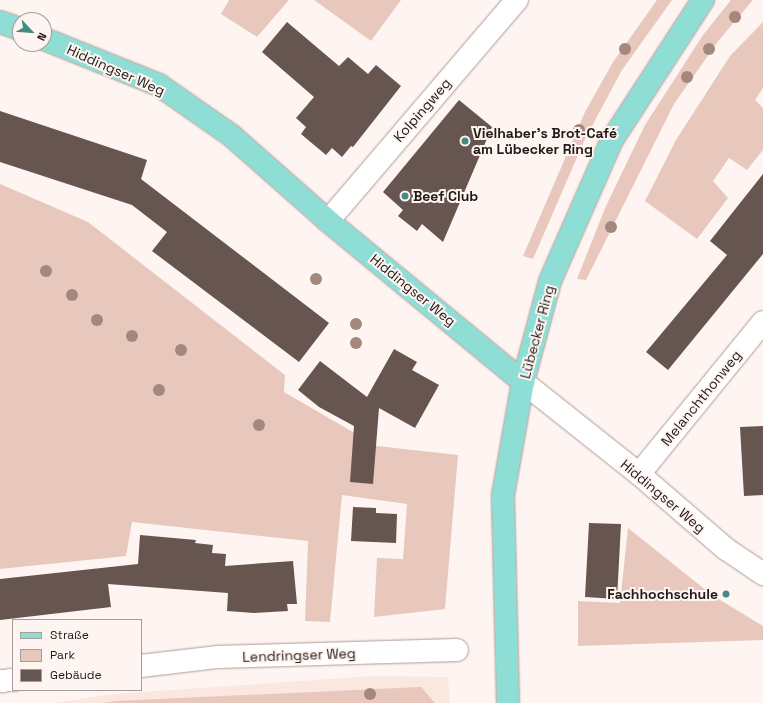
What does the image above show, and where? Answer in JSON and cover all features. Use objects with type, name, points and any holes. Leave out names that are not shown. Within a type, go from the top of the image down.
[{"type":"main road","name":"Lübecker Ring","points":[[508,703],[503,495],[523,382],[550,281],[612,140],[695,9],[703,0]]},
{"type":"main road","points":[[0,22],[12,26]]},
{"type":"main road","name":"Hiddingser Weg","points":[[52,42],[159,86],[232,136],[328,221],[523,382]]},
{"type":"street","name":"Kolpingweg","points":[[328,221],[517,0]]},
{"type":"street","name":"Melanchthonweg","points":[[639,474],[763,322]]},
{"type":"street","name":"Hiddingser Weg","points":[[523,382],[639,474],[726,549],[763,574]]},
{"type":"street","name":"Lendringser Weg","points":[[142,666],[218,657],[457,650]]},
{"type":"street","points":[[0,682],[12,680]]},
{"type":"shaded area","points":[[374,676],[448,677],[450,703],[54,703],[113,694]]},
{"type":"green space","points":[[229,0],[289,0],[257,37],[221,14]]},
{"type":"green space","points":[[314,0],[401,0],[371,41]]},
{"type":"green space","points":[[657,0],[672,0],[622,70],[585,139],[533,259],[523,256],[585,112],[613,62]]},
{"type":"green space","points":[[731,0],[753,0],[719,40],[674,104],[586,280],[577,279],[606,206],[645,125],[703,35]]},
{"type":"green space","points":[[763,22],[763,88],[755,100],[763,108],[763,150],[747,170],[729,158],[713,181],[728,198],[697,239],[645,201],[676,140],[730,56]]},
{"type":"green space","points":[[0,184],[88,222],[285,375],[284,392],[377,446],[458,455],[445,609],[374,617],[377,558],[403,559],[407,504],[342,495],[330,622],[305,621],[308,541],[132,522],[126,556],[0,569]]},
{"type":"green space","points":[[628,528],[712,595],[763,626],[763,640],[578,646],[578,601],[620,603]]},
{"type":"green space","points":[[421,687],[435,703],[103,703],[116,701]]},
{"type":"building","points":[[287,22],[339,66],[348,57],[368,74],[376,65],[401,86],[353,147],[351,146],[342,157],[332,148],[326,155],[301,134],[306,127],[296,118],[314,97],[262,52]]},
{"type":"building","points":[[459,100],[492,127],[443,242],[422,224],[417,231],[398,216],[403,210],[383,192]]},
{"type":"building","points":[[0,111],[147,160],[141,179],[329,323],[299,362],[152,251],[167,232],[132,205],[0,162]]},
{"type":"building","points":[[763,174],[763,254],[668,370],[646,352],[727,255],[710,241]]},
{"type":"building","points":[[394,349],[417,362],[412,370],[439,385],[415,428],[379,408],[373,484],[350,482],[354,426],[319,407],[298,390],[320,361],[367,397]]},
{"type":"building","points":[[763,426],[763,495],[744,496],[740,427]]},
{"type":"building","points":[[353,507],[376,508],[376,513],[397,514],[396,543],[351,541]]},
{"type":"building","points":[[589,523],[621,524],[617,599],[585,597]]},
{"type":"building","points":[[140,535],[196,540],[195,543],[213,545],[212,553],[226,554],[225,566],[293,561],[297,604],[287,604],[288,611],[254,613],[227,611],[228,593],[108,584],[111,607],[0,620],[0,579],[138,564]]},
{"type":"place","name":"Vielhaber's Brot-Café am Lübecker Ring","points":[[465,141]]},
{"type":"place","name":"Beef Club","points":[[405,196]]},
{"type":"place","name":"Fachhochschule","points":[[726,594]]}]
